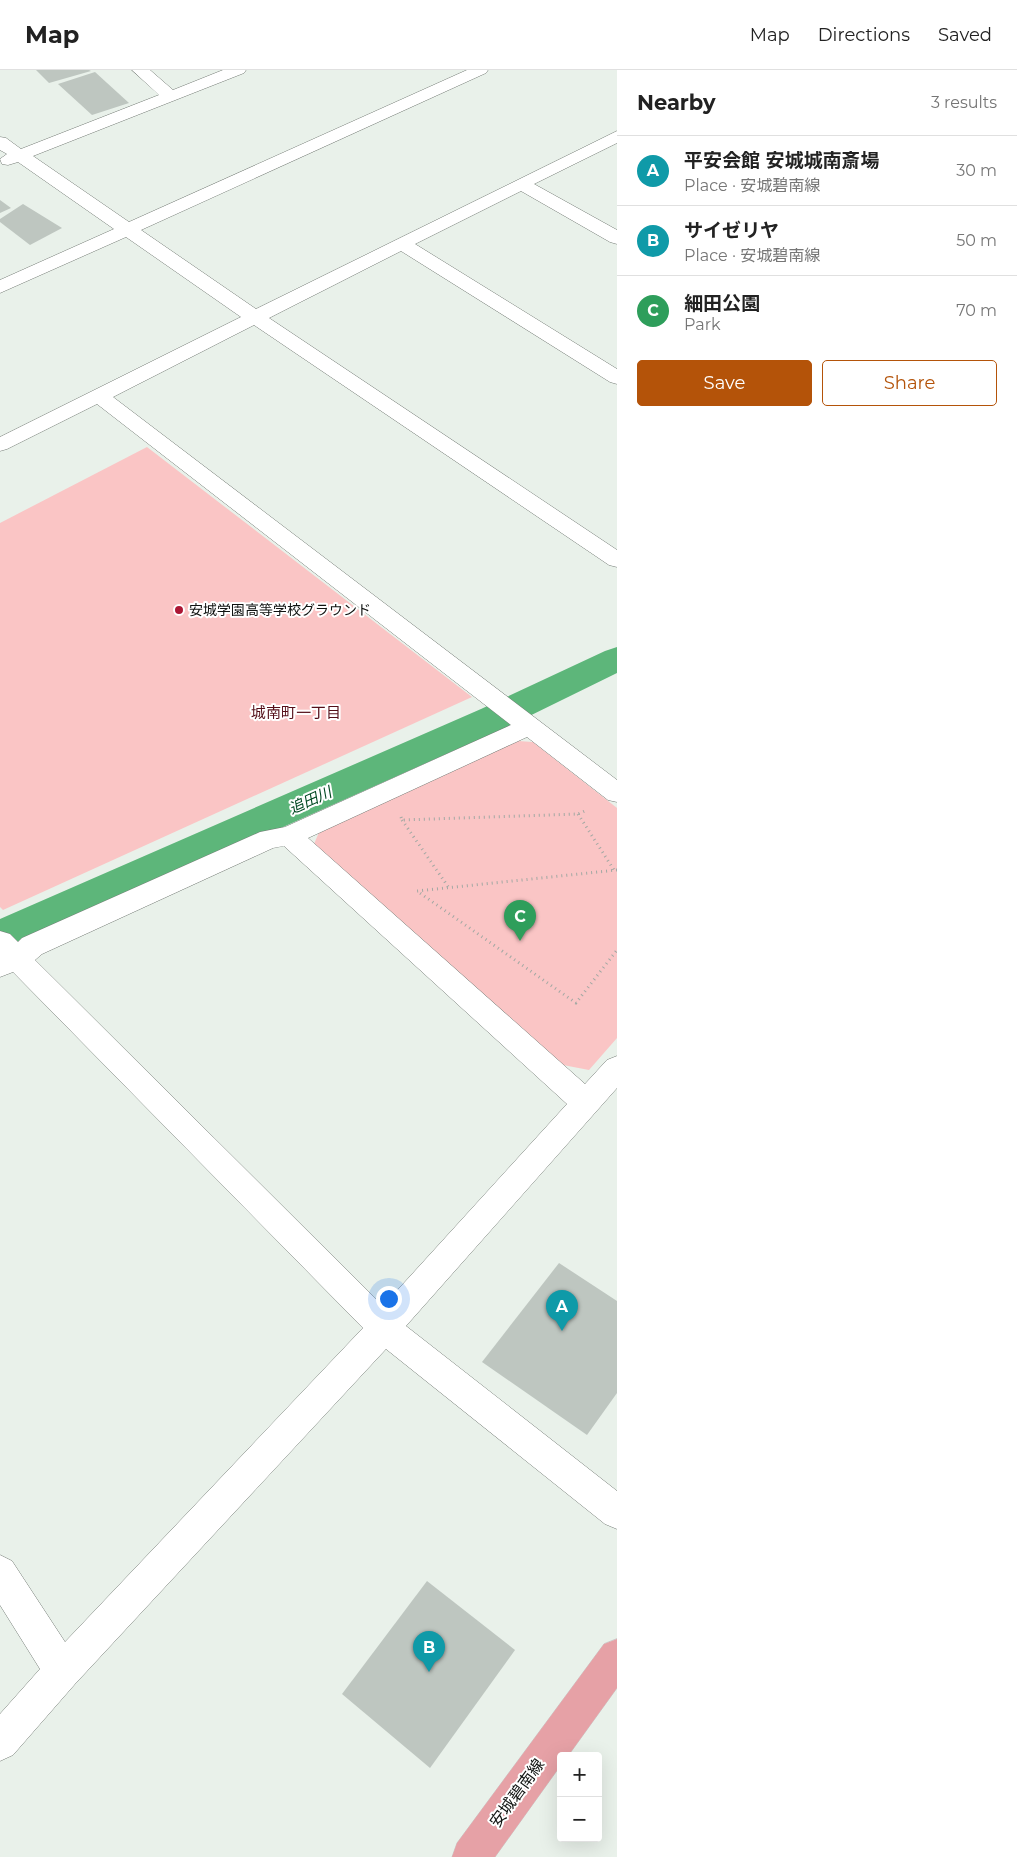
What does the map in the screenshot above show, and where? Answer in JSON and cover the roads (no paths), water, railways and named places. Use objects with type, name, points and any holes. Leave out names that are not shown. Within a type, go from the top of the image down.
[{"type":"main road","name":"安城碧南線","points":[[471,1857],[617,1657]]},
{"type":"street","points":[[140,70],[169,96]]},
{"type":"street","points":[[0,163],[238,70]]},
{"type":"street","points":[[0,287],[480,70]]},
{"type":"street","points":[[0,445],[617,136]]},
{"type":"street","points":[[0,142],[255,317],[617,560]]},
{"type":"street","points":[[521,184],[617,238]]},
{"type":"street","points":[[402,244],[617,378]]},
{"type":"street","points":[[99,396],[617,794]]},
{"type":"street","points":[[525,722],[289,836],[269,840],[32,946],[5,954],[384,1328],[617,1512]]},
{"type":"street","points":[[289,836],[586,1103]]},
{"type":"street","points":[[0,1742],[62,1671],[384,1328],[617,1068]]},
{"type":"street","points":[[0,1573],[62,1671]]},
{"type":"waterway","name":"追田川","points":[[0,936],[494,718],[617,659]]},
{"type":"place","name":"安城学園高等学校グラウンド","points":[[179,610]]},
{"type":"place","name":"細田公園","points":[[520,941]]},
{"type":"place","name":"平安会館 安城城南斎場","points":[[562,1331]]},
{"type":"place","name":"サイゼリヤ","points":[[429,1672]]},
{"type":"district","name":"城南町一丁目","points":[[296,712]]}]
